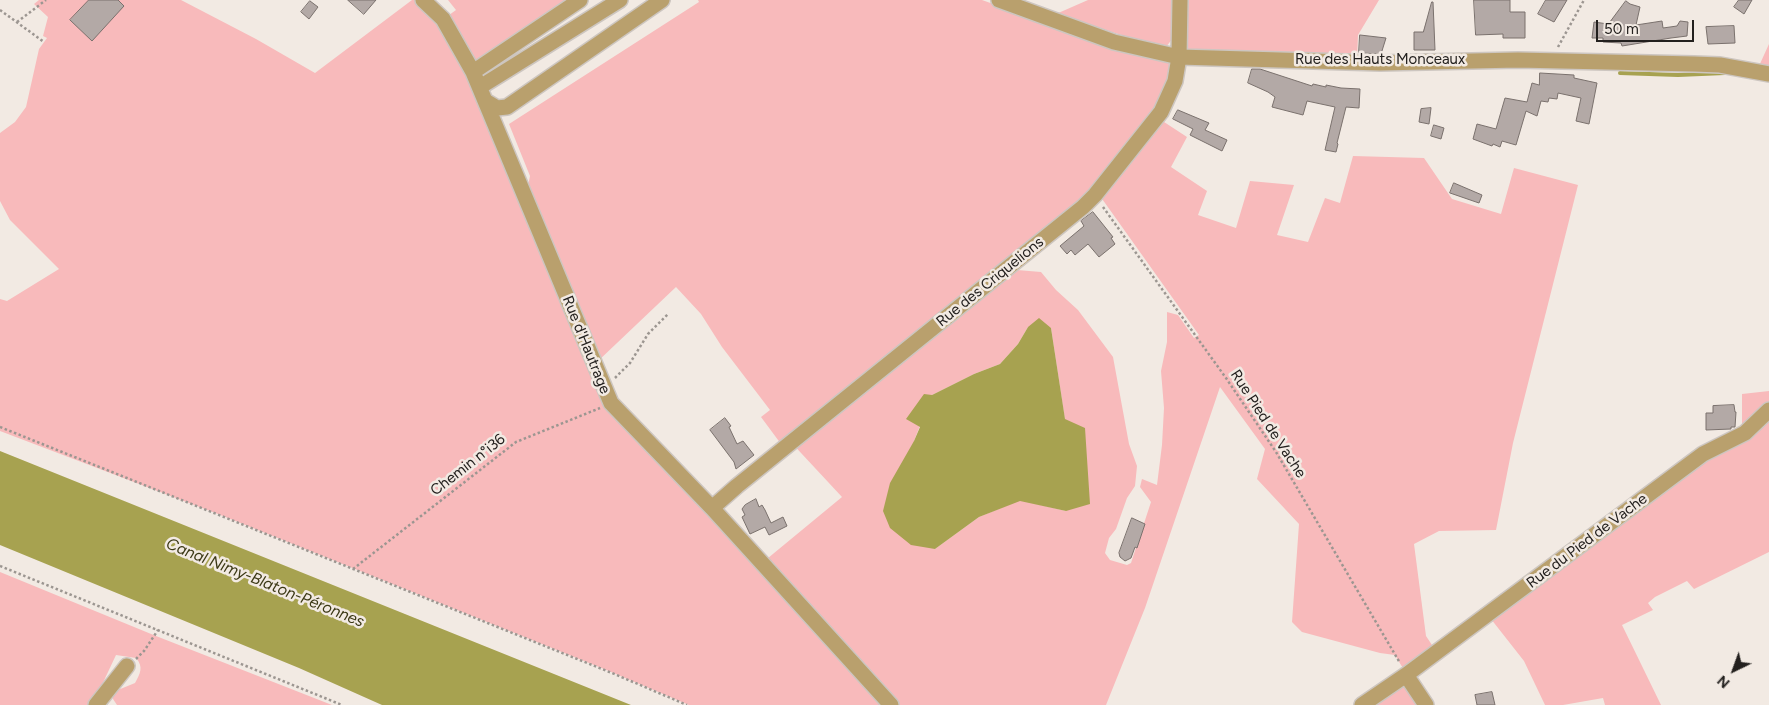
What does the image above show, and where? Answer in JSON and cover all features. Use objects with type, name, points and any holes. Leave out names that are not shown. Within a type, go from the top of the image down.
[{"type":"street","name":"Rue d'Hautrage","points":[[423,0],[443,19],[473,72],[487,102],[603,388],[611,403],[712,508],[891,705]]},
{"type":"street","points":[[473,72],[580,0]]},
{"type":"street","points":[[480,87],[620,0]]},
{"type":"street","points":[[487,102],[497,108],[507,107],[662,0]]},
{"type":"street","name":"Rue des Hauts Monceaux","points":[[999,0],[1114,42],[1180,57],[1380,63],[1551,61],[1720,65],[1769,74]]},
{"type":"street","name":"Rue des Criquelions","points":[[712,508],[1083,207],[1095,195],[1162,112],[1175,81],[1180,57],[1180,0]]},
{"type":"street","points":[[507,107],[503,117],[525,170],[522,188]]},
{"type":"street","name":"Rue du Pied de Vache","points":[[1362,705],[1406,675],[1703,454],[1745,433],[1769,410]]},
{"type":"street","points":[[96,705],[127,666]]},
{"type":"street","points":[[1406,675],[1426,705]]},
{"type":"path","points":[[17,22],[46,0]]},
{"type":"path","points":[[1551,61],[1584,0]]},
{"type":"path","points":[[0,10],[44,42]]},
{"type":"path","name":"Rue Pied de Vache","points":[[1095,195],[1226,378],[1276,452],[1406,675]]},
{"type":"path","points":[[603,388],[630,363],[648,334],[668,314]]},
{"type":"path","name":"Chemin n°i36","points":[[353,569],[516,442],[611,403]]},
{"type":"path","points":[[0,427],[612,673],[687,705]]},
{"type":"path","points":[[0,566],[342,705]]},
{"type":"path","points":[[127,666],[144,651],[158,630]]},
{"type":"shaded area","points":[[39,0],[181,0],[256,39],[315,73],[412,0],[415,0],[438,23],[456,10],[448,0],[580,0],[473,71],[602,384],[762,563],[842,497],[788,439],[781,444],[761,417],[770,410],[722,347],[701,314],[676,287],[597,362],[528,186],[530,176],[509,124],[699,2],[698,0],[982,0],[1038,20],[1166,59],[1170,63],[1172,69],[1162,101],[1078,203],[1009,261],[1017,270],[1041,272],[1056,290],[1078,310],[1113,357],[1129,444],[1137,466],[1135,486],[1127,498],[1116,529],[1109,538],[1105,553],[1110,560],[1127,565],[1131,563],[1151,502],[1140,487],[1142,479],[1157,485],[1162,445],[1164,408],[1161,371],[1167,342],[1167,312],[1178,315],[1194,338],[1199,335],[1100,196],[1161,120],[1187,137],[1171,167],[1207,191],[1198,215],[1236,228],[1250,181],[1294,185],[1277,235],[1308,242],[1325,198],[1340,203],[1353,156],[1424,158],[1452,199],[1501,214],[1514,168],[1578,185],[1513,443],[1496,530],[1439,531],[1414,544],[1426,636],[1434,648],[1404,670],[1395,655],[1380,653],[1302,632],[1292,622],[1299,524],[1257,479],[1265,449],[1220,387],[1145,608],[1106,705],[689,705],[218,514],[0,431],[0,299],[7,301],[59,269],[10,220],[0,201],[0,133],[15,122],[26,107],[39,49],[47,38],[43,36],[48,17],[34,4]],"holes":[[[1028,327],[1051,328],[1065,420],[1066,511],[1020,500],[979,517],[935,549],[914,441],[932,395],[974,374],[1000,364],[1018,344]]]},
{"type":"shaded area","points":[[1088,0],[1177,0],[1173,38],[1166,47],[1159,47],[1056,14]]},
{"type":"shaded area","points":[[1183,0],[1379,0],[1358,35],[1357,58],[1187,51],[1184,47]]},
{"type":"shaded area","points":[[1769,44],[1769,69],[1759,66]]},
{"type":"shaded area","points":[[1769,391],[1769,407],[1742,430],[1742,394]]},
{"type":"shaded area","points":[[1769,418],[1769,552],[1694,589],[1687,581],[1655,597],[1648,603],[1653,610],[1622,625],[1661,705],[1605,705],[1603,698],[1563,705],[1545,705],[1524,661],[1491,619],[1701,461]]},
{"type":"shaded area","points":[[0,572],[332,705],[117,705],[113,699],[113,692],[135,683],[140,674],[141,667],[136,658],[116,655],[100,689],[89,705],[0,705]]},
{"type":"shaded area","points":[[1404,683],[1419,705],[1371,705]]},
{"type":"water","points":[[1039,318],[1051,328],[1065,419],[1085,428],[1090,504],[1066,511],[1020,501],[979,517],[935,549],[911,545],[890,528],[883,511],[890,483],[920,427],[906,419],[924,394],[932,395],[974,374],[1000,364],[1018,344],[1028,327]]},
{"type":"water","name":"Canal Nimy-Blaton-Péronnes","points":[[0,451],[631,705],[382,705],[299,668],[0,545]]},
{"type":"building","points":[[89,0],[118,0],[124,6],[92,41],[70,20]]},
{"type":"building","points":[[348,0],[376,0],[364,14]]},
{"type":"building","points":[[1474,0],[1510,0],[1510,12],[1525,12],[1525,38],[1503,38],[1503,34],[1476,35]]},
{"type":"building","points":[[1546,0],[1567,0],[1554,22],[1538,14]]},
{"type":"building","points":[[1739,0],[1752,0],[1744,14],[1734,7]]},
{"type":"building","points":[[310,1],[318,7],[309,19],[301,12]]},
{"type":"building","points":[[1626,1],[1640,7],[1636,25],[1662,21],[1663,28],[1677,26],[1680,21],[1688,22],[1687,36],[1622,46],[1621,43],[1603,42],[1603,38],[1592,38],[1594,22],[1608,24]]},
{"type":"building","points":[[1432,2],[1435,50],[1414,50],[1414,32],[1423,32]]},
{"type":"building","points":[[1734,26],[1735,43],[1708,44],[1706,27]]},
{"type":"building","points":[[1360,35],[1386,38],[1381,54],[1359,53]]},
{"type":"building","points":[[1252,69],[1260,69],[1312,86],[1313,84],[1326,87],[1326,85],[1360,89],[1359,108],[1346,107],[1336,152],[1325,150],[1335,107],[1307,101],[1303,115],[1272,107],[1275,97],[1248,83]]},
{"type":"building","points":[[1540,73],[1574,75],[1574,78],[1597,83],[1589,124],[1576,121],[1581,98],[1558,93],[1557,99],[1549,98],[1548,102],[1541,101],[1537,116],[1526,111],[1516,145],[1502,141],[1500,147],[1493,144],[1492,146],[1473,139],[1477,124],[1496,129],[1505,98],[1527,102],[1532,83],[1539,85]]},
{"type":"building","points":[[1431,108],[1429,124],[1419,122],[1421,109]]},
{"type":"building","points":[[1178,110],[1209,123],[1205,130],[1227,140],[1222,151],[1190,135],[1193,129],[1173,119]]},
{"type":"building","points":[[1434,125],[1444,128],[1441,139],[1431,136]]},
{"type":"building","points":[[1454,183],[1482,195],[1479,203],[1450,193]]},
{"type":"building","points":[[1093,212],[1113,237],[1111,238],[1115,244],[1099,257],[1088,244],[1075,255],[1071,250],[1067,254],[1060,246],[1084,226],[1081,221]]},
{"type":"building","points":[[1734,405],[1736,412],[1735,427],[1731,427],[1731,429],[1706,430],[1706,413],[1713,413],[1713,406]]},
{"type":"building","points":[[725,418],[731,426],[729,427],[737,444],[743,441],[754,455],[736,469],[734,462],[710,430]]},
{"type":"building","points":[[756,499],[759,507],[762,505],[771,523],[783,517],[787,526],[769,535],[765,527],[750,534],[742,517],[745,515],[742,509],[745,505]]},
{"type":"building","points":[[1132,518],[1145,524],[1137,548],[1135,547],[1131,558],[1125,561],[1120,557],[1119,553]]},
{"type":"building","points":[[1492,692],[1495,705],[1477,705],[1475,695]]},
{"type":"waterway","points":[[1620,73],[1678,75],[1725,73]]}]
